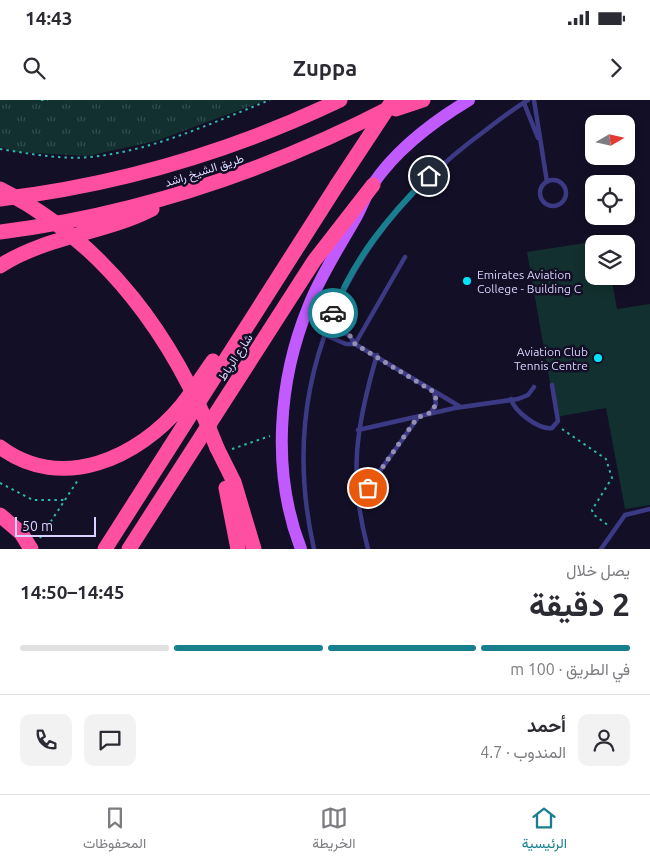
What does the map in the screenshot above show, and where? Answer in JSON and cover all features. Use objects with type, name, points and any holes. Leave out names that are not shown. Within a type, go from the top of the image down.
[{"type":"highway","name":"طريق الشيخ راشد","points":[[0,199],[75,188],[176,163],[274,129],[340,100]]},
{"type":"highway","name":"شارع الرباط","points":[[105,549],[250,319],[392,100]]},
{"type":"highway","name":"طريق الشيخ راشد","points":[[0,232],[69,221],[177,195],[278,160],[378,115],[406,100]]},
{"type":"highway","points":[[378,115],[423,100]]},
{"type":"highway","name":"شارع الرباط","points":[[129,549],[314,261],[373,185]]},
{"type":"highway","points":[[0,189],[54,221],[86,246],[142,306],[177,361],[223,449],[254,549]]},
{"type":"highway","points":[[0,266],[17,256],[51,242],[123,222],[177,195]]},
{"type":"highway","points":[[0,447],[17,458],[34,464],[69,469],[86,467],[120,456],[151,434],[182,405],[225,344],[250,319]]},
{"type":"highway","points":[[223,449],[238,549]]},
{"type":"highway","points":[[0,515],[35,545]]},
{"type":"main road","points":[[301,549],[289,508],[284,471],[282,433],[290,368],[309,306],[322,276],[373,185],[410,144],[430,126],[469,100]]},
{"type":"lane","points":[[534,100],[547,182]]},
{"type":"lane","points":[[314,549],[305,490],[304,449],[312,384],[325,335],[341,293],[370,245],[407,198],[453,155],[526,101],[539,139]]},
{"type":"lane","points":[[547,182],[559,182],[565,188],[566,196],[558,205],[546,204],[541,197],[542,188],[547,182]]},
{"type":"lane","points":[[355,344],[405,257]]},
{"type":"lane","points":[[329,324],[350,336],[355,344]]},
{"type":"lane","points":[[325,335],[346,344],[355,344],[377,355],[461,407]]},
{"type":"lane","points":[[368,549],[357,503],[356,462],[358,430],[377,355]]},
{"type":"lane","points":[[511,400],[517,410],[542,427],[552,428],[556,425],[558,416],[552,385]]},
{"type":"lane","points":[[358,430],[461,407],[511,400],[528,395],[534,387]]},
{"type":"lane","points":[[429,415],[436,404],[434,392]]},
{"type":"lane","points":[[357,503],[417,418]]},
{"type":"lane","points":[[601,549],[624,515],[650,509]]},
{"type":"path","points":[[41,100],[48,100]]},
{"type":"path","points":[[0,148],[64,158],[98,157],[160,143],[270,100]]},
{"type":"path","points":[[556,425],[606,459],[612,478],[592,510],[593,514],[614,530]]},
{"type":"path","points":[[223,449],[262,439]]},
{"type":"path","points":[[35,545],[86,467]]},
{"type":"path","points":[[0,483],[32,500],[65,500]]},
{"type":"green space","points":[[0,100],[267,100],[156,141],[87,156],[18,152],[0,147]]},
{"type":"green space","name":"Aviation Club Tennis Centre","points":[[585,243],[585,285],[613,285],[617,309],[650,304],[650,505],[625,509],[606,408],[556,417],[527,252]]},
{"type":"way so far","points":[[333,313],[329,324],[350,336],[355,344],[377,355],[434,392],[436,400],[432,412],[429,415],[417,418],[368,488]]},
{"type":"place","name":"Emirates Aviation College - Building C","points":[[467,281]]},
{"type":"place","name":"Aviation Club Tennis Centre","points":[[598,358]]},
{"type":"route","points":[[333,313],[341,293],[370,245],[407,198],[429,176]]}]
